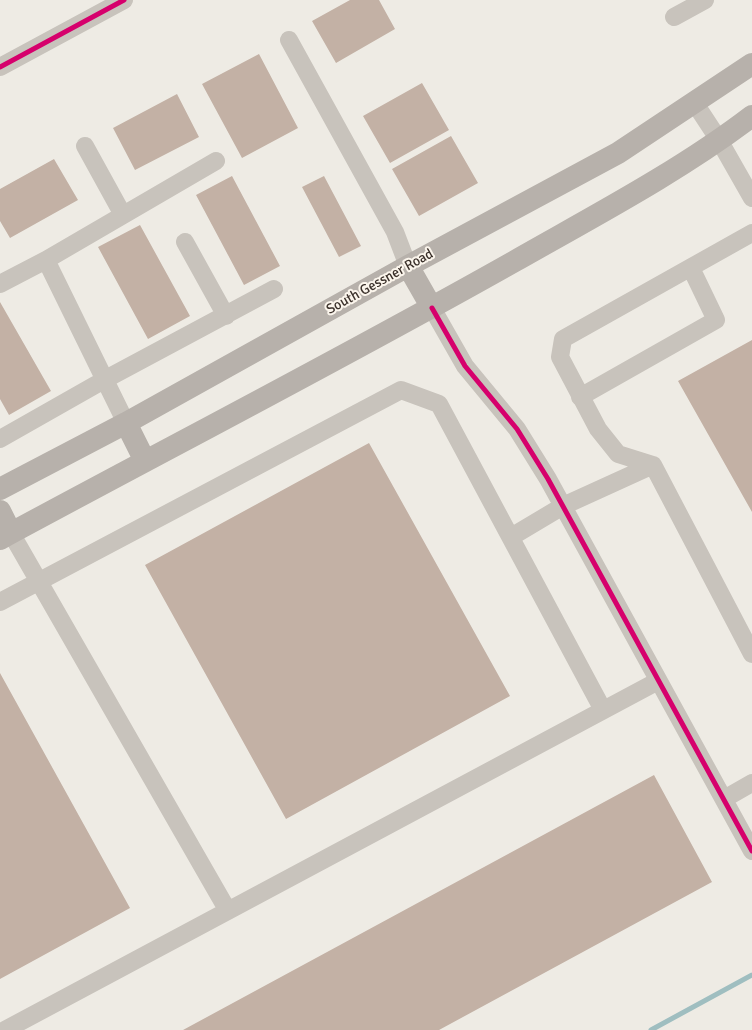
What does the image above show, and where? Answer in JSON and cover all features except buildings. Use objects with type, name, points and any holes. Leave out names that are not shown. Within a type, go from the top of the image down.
[{"type":"main road","name":"South Gessner Road","points":[[0,488],[126,424],[408,266],[618,153],[752,64]]},
{"type":"main road","points":[[0,511],[6,536],[432,308],[619,201],[720,140],[752,116]]},
{"type":"main road","points":[[408,266],[432,308]]},
{"type":"main road","points":[[126,424],[145,461]]},
{"type":"street","points":[[0,67],[124,0]]},
{"type":"street","points":[[674,17],[705,0]]},
{"type":"street","points":[[290,40],[395,232],[408,266]]},
{"type":"street","points":[[694,102],[720,140],[752,198]]},
{"type":"street","points":[[85,146],[123,215]]},
{"type":"street","points":[[0,284],[46,260],[216,161]]},
{"type":"street","points":[[752,233],[563,339],[560,357],[598,429],[618,454],[653,465],[752,654]]},
{"type":"street","points":[[185,242],[226,316]]},
{"type":"street","points":[[46,260],[126,424]]},
{"type":"street","points":[[580,397],[716,320],[691,268]]},
{"type":"street","points":[[0,439],[104,380],[274,289]]},
{"type":"street","points":[[432,308],[465,366],[517,429],[563,506],[752,851]]},
{"type":"street","points":[[0,602],[38,580],[401,390],[439,404],[603,710]]},
{"type":"street","points":[[510,537],[563,506],[653,465]]},
{"type":"street","points":[[6,536],[38,580],[228,911]]},
{"type":"street","points":[[6,1030],[658,681]]},
{"type":"street","points":[[724,800],[752,783]]},
{"type":"waterway","points":[[651,1030],[752,975]]},
{"type":"cycle path","points":[[0,67],[124,0]]},
{"type":"cycle path","points":[[432,308],[465,366],[517,429],[548,479],[752,851]]}]
